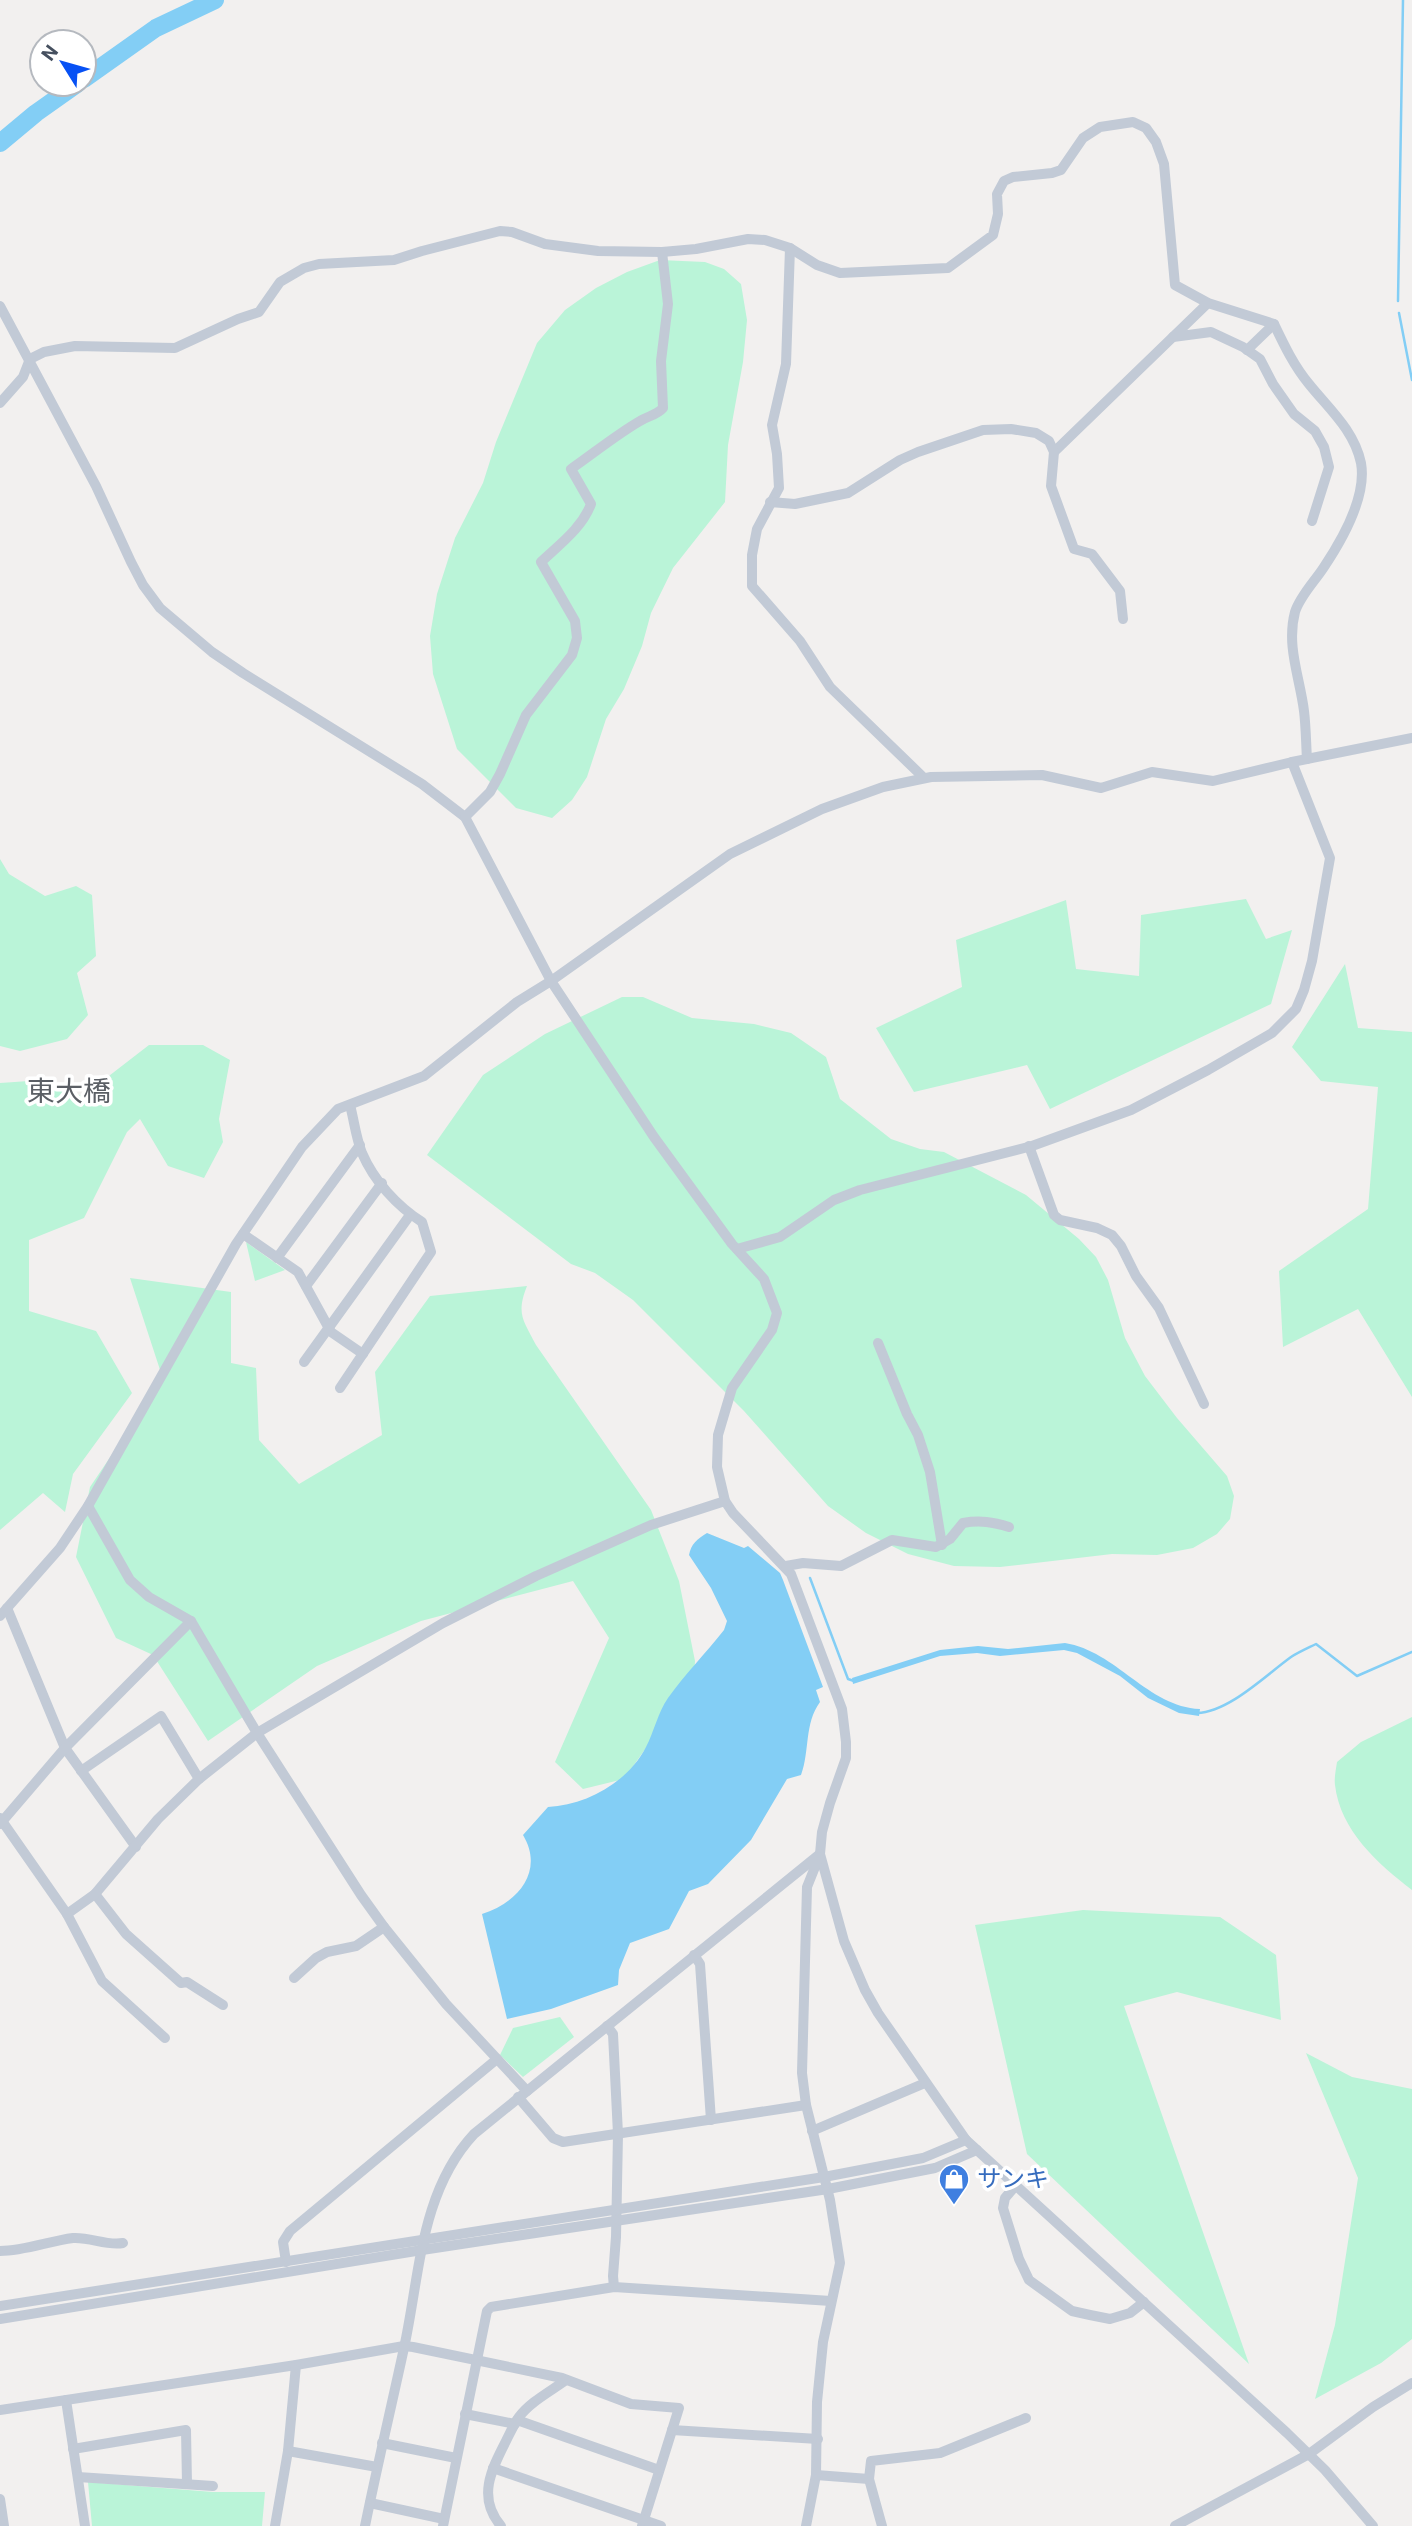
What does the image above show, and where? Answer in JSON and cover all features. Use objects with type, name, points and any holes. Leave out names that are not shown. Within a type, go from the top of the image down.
[{"type":"street","points":[[0,403],[23,377],[30,359],[44,352],[75,346],[175,348],[259,312],[280,282],[304,268],[319,264],[394,260],[500,231],[512,232],[545,244],[598,251],[662,252],[696,249],[748,239],[765,240],[790,248],[817,265],[840,273],[948,268],[993,235],[998,214],[997,194],[1004,181],[1013,177],[1060,170],[1083,138],[1100,127],[1133,122],[1146,128],[1156,142],[1164,164],[1175,285],[1208,303],[1274,324],[1302,375],[1347,430],[1361,464],[1362,481],[1357,502],[1326,564],[1296,608],[1292,626],[1292,646],[1304,711],[1307,760]]},
{"type":"street","points":[[790,248],[786,364],[772,425],[779,488],[757,529],[752,555],[752,586],[800,641],[830,687],[924,778]]},
{"type":"street","points":[[465,817],[490,792],[526,715],[572,654],[577,638],[575,621],[541,562],[576,529],[587,516],[592,504],[571,469],[625,430],[663,408],[661,361],[668,304],[662,252]]},
{"type":"street","points":[[1054,452],[1208,303]]},
{"type":"street","points":[[0,306],[96,486],[131,562],[160,608],[232,666],[422,784],[465,817],[551,981],[654,1137],[737,1249],[764,1279],[777,1313],[772,1330],[732,1388],[718,1435],[718,1467],[725,1501],[750,1533],[786,1566],[796,1584],[842,1709],[845,1728],[846,1758],[827,1812],[820,1854],[807,1887],[802,2073],[806,2105],[828,2189],[840,2263],[822,2342],[817,2402],[817,2475],[806,2526]]},
{"type":"street","points":[[1247,350],[1274,324]]},
{"type":"street","points":[[1173,337],[1211,332],[1247,350],[1260,359],[1294,414],[1315,431],[1324,447],[1329,467],[1312,521]]},
{"type":"street","points":[[770,502],[795,504],[848,493],[900,460],[983,430],[1011,429],[1036,433],[1049,441],[1054,452],[1051,486],[1074,549],[1092,554],[1120,591],[1123,620]]},
{"type":"street","points":[[136,1847],[65,1748],[4,1612],[60,1548],[88,1506],[243,1234],[302,1147],[338,1109],[424,1076],[517,1002],[551,981],[730,854],[822,809],[883,787],[924,778],[1042,775],[1101,788],[1152,772],[1213,781],[1412,738]]},
{"type":"street","points":[[737,1249],[780,1237],[834,1200],[859,1190],[1029,1146],[1131,1110],[1272,1033],[1296,1009],[1304,990],[1312,961],[1330,858],[1292,762]]},
{"type":"street","points":[[340,1388],[431,1252],[422,1222],[404,1211],[362,1152],[350,1105]]},
{"type":"street","points":[[277,1258],[360,1145]]},
{"type":"street","points":[[1029,1146],[1054,1215],[1060,1220],[1104,1231],[1112,1235],[1121,1246],[1136,1276],[1158,1308],[1204,1404]]},
{"type":"street","points":[[306,1286],[382,1183]]},
{"type":"street","points":[[304,1362],[410,1215]]},
{"type":"street","points":[[243,1234],[298,1272],[331,1332],[363,1354]]},
{"type":"street","points":[[878,1343],[918,1435],[930,1472],[942,1545]]},
{"type":"street","points":[[67,1914],[95,1894],[158,1819],[199,1779],[257,1733],[443,1623],[536,1576],[651,1525],[725,1501]]},
{"type":"street","points":[[88,1506],[130,1580],[149,1597],[191,1621],[257,1733],[384,1927],[446,2004],[497,2059],[559,2142],[806,2105]]},
{"type":"street","points":[[786,1566],[803,1563],[841,1566],[892,1540],[928,1547],[942,1545],[963,1523],[978,1520],[1009,1527]]},
{"type":"street","points":[[165,2038],[102,1981],[67,1914],[1,1821],[65,1748],[191,1621]]},
{"type":"street","points":[[81,1771],[161,1716],[199,1779]]},
{"type":"street","points":[[366,2526],[423,2245],[434,2199],[451,2164],[474,2134],[820,1854]]},
{"type":"street","points":[[820,1854],[845,1941],[865,1990],[891,2034],[966,2140],[1309,2454],[1373,2526]]},
{"type":"street","points":[[95,1894],[126,1934],[181,1983],[187,1982],[223,2005]]},
{"type":"street","points":[[294,1978],[316,1958],[327,1952],[356,1946],[384,1927]]},
{"type":"street","points":[[694,1955],[700,1964],[711,2120]]},
{"type":"street","points":[[607,2026],[613,2034],[618,2134],[612,2276],[614,2287]]},
{"type":"street","points":[[286,2262],[283,2242],[289,2231],[497,2059]]},
{"type":"street","points":[[812,2131],[925,2083]]},
{"type":"street","points":[[616,2216],[923,2158],[966,2140]]},
{"type":"street","points":[[0,2319],[423,2245],[616,2216],[828,2189],[934,2168],[977,2150]]},
{"type":"street","points":[[1016,2185],[1005,2198],[1003,2208],[1019,2259],[1030,2280],[1072,2311],[1110,2319],[1130,2313],[1144,2302]]},
{"type":"street","points":[[0,2251],[73,2238],[94,2239],[113,2245],[123,2243]]},
{"type":"street","points":[[0,2306],[286,2262],[423,2245]]},
{"type":"street","points":[[370,2503],[444,2523],[476,2360],[487,2311],[491,2307],[614,2287],[831,2301]]},
{"type":"street","points":[[0,2410],[404,2346],[566,2380],[631,2404],[679,2407],[643,2524]]},
{"type":"street","points":[[275,2526],[288,2451],[296,2365]]},
{"type":"street","points":[[501,2526],[492,2515],[487,2499],[493,2468],[516,2422],[528,2408],[566,2380]]},
{"type":"street","points":[[1175,2526],[1309,2454],[1373,2407],[1412,2383]]},
{"type":"street","points":[[66,2400],[85,2526]]},
{"type":"street","points":[[465,2414],[516,2422],[659,2470]]},
{"type":"street","points":[[882,2526],[869,2479],[871,2460],[940,2454],[1027,2418]]},
{"type":"street","points":[[73,2449],[186,2430],[187,2484]]},
{"type":"street","points":[[672,2430],[818,2439]]},
{"type":"street","points":[[382,2443],[456,2459]]},
{"type":"street","points":[[288,2451],[377,2467]]},
{"type":"street","points":[[493,2468],[643,2524],[662,2526]]},
{"type":"street","points":[[817,2475],[869,2479]]},
{"type":"street","points":[[78,2477],[213,2486]]},
{"type":"street","points":[[0,2499],[4,2526]]},
{"type":"green space","points":[[660,260],[705,262],[724,269],[741,284],[747,320],[743,362],[728,445],[725,502],[673,568],[651,613],[642,646],[624,689],[606,719],[587,777],[572,800],[552,818],[516,808],[457,749],[433,674],[430,636],[437,594],[455,538],[483,483],[496,442],[537,343],[565,310],[596,288],[627,272]]},
{"type":"green space","points":[[0,859],[9,874],[45,896],[76,886],[92,895],[96,956],[77,973],[88,1015],[67,1039],[20,1051],[0,1046]]},
{"type":"green space","points":[[1246,899],[1266,939],[1292,930],[1271,1004],[1050,1109],[1027,1065],[914,1092],[876,1028],[962,987],[956,940],[1066,900],[1076,969],[1139,976],[1141,915]]},
{"type":"green space","points":[[1345,964],[1358,1028],[1412,1032],[1412,1397],[1358,1309],[1283,1347],[1279,1271],[1368,1209],[1378,1087],[1321,1081],[1292,1047]]},
{"type":"green space","points":[[622,997],[643,997],[692,1018],[754,1024],[791,1033],[826,1057],[840,1099],[891,1139],[920,1149],[944,1152],[1026,1195],[1079,1239],[1096,1257],[1108,1280],[1125,1338],[1145,1376],[1227,1476],[1234,1496],[1230,1519],[1217,1534],[1193,1548],[1157,1555],[1112,1554],[1000,1567],[954,1566],[908,1554],[866,1533],[828,1506],[744,1411],[633,1300],[595,1273],[571,1264],[427,1155],[483,1075],[545,1034]]},
{"type":"green space","points":[[149,1045],[203,1045],[230,1060],[219,1119],[223,1142],[204,1178],[168,1166],[140,1119],[127,1132],[84,1218],[29,1240],[29,1311],[96,1331],[132,1393],[73,1474],[65,1512],[43,1493],[0,1530],[0,1083],[29,1081],[83,1096]]},
{"type":"green space","points":[[246,1242],[285,1270],[255,1281]]},
{"type":"green space","points":[[130,1278],[231,1292],[231,1363],[256,1368],[259,1440],[299,1484],[382,1435],[375,1372],[430,1296],[527,1286],[522,1317],[536,1345],[651,1510],[679,1581],[695,1661],[694,1680],[624,1779],[583,1789],[555,1762],[609,1638],[573,1581],[421,1621],[317,1666],[208,1741],[153,1655],[116,1638],[76,1557],[90,1487],[163,1379]]},
{"type":"green space","points":[[1412,1717],[1412,1890],[1374,1857],[1353,1831],[1338,1801],[1335,1779],[1337,1762],[1361,1742]]},
{"type":"green space","points":[[1083,1910],[1220,1917],[1276,1955],[1281,2020],[1177,1992],[1124,2006],[1249,2364],[1027,2154],[975,1925]]},
{"type":"green space","points":[[560,2017],[574,2037],[523,2077],[500,2055],[513,2028]]},
{"type":"green space","points":[[1306,2053],[1352,2077],[1412,2089],[1412,2339],[1381,2363],[1315,2399],[1335,2325],[1358,2178]]},
{"type":"green space","points":[[88,2482],[213,2492],[265,2492],[262,2526],[92,2526]]},
{"type":"water","points":[[707,1533],[744,1548],[748,1546],[780,1573],[783,1580],[823,1687],[816,1690],[820,1702],[809,1728],[801,1775],[787,1779],[751,1840],[708,1884],[689,1891],[669,1929],[630,1943],[619,1970],[618,1985],[551,2009],[507,2019],[482,1914],[506,1902],[524,1884],[531,1861],[523,1835],[548,1807],[577,1802],[591,1796],[629,1771],[646,1747],[668,1698],[724,1630],[727,1621],[711,1588],[689,1555],[695,1542]]},
{"type":"water","points":[[1065,1643],[1100,1656],[1164,1699],[1181,1706],[1200,1709],[1199,1716],[1179,1713],[1148,1698],[1120,1676],[1077,1653],[1064,1650],[1000,1656],[977,1653],[940,1656],[853,1684],[852,1678],[940,1650],[978,1646],[1008,1649]]},
{"type":"waterway","points":[[98,69],[156,28],[215,0]]},
{"type":"waterway","points":[[1398,301],[1403,0]]},
{"type":"waterway","points":[[0,143],[57,98]]},
{"type":"waterway","points":[[1399,313],[1412,380]]},
{"type":"waterway","points":[[810,1578],[848,1679],[854,1681]]},
{"type":"waterway","points":[[1197,1713],[1234,1700],[1291,1657],[1316,1644],[1357,1676],[1412,1652]]},
{"type":"place","name":"サンキ","points":[[954,2206]]},
{"type":"district","name":"東大橋","points":[[69,1091]]}]
